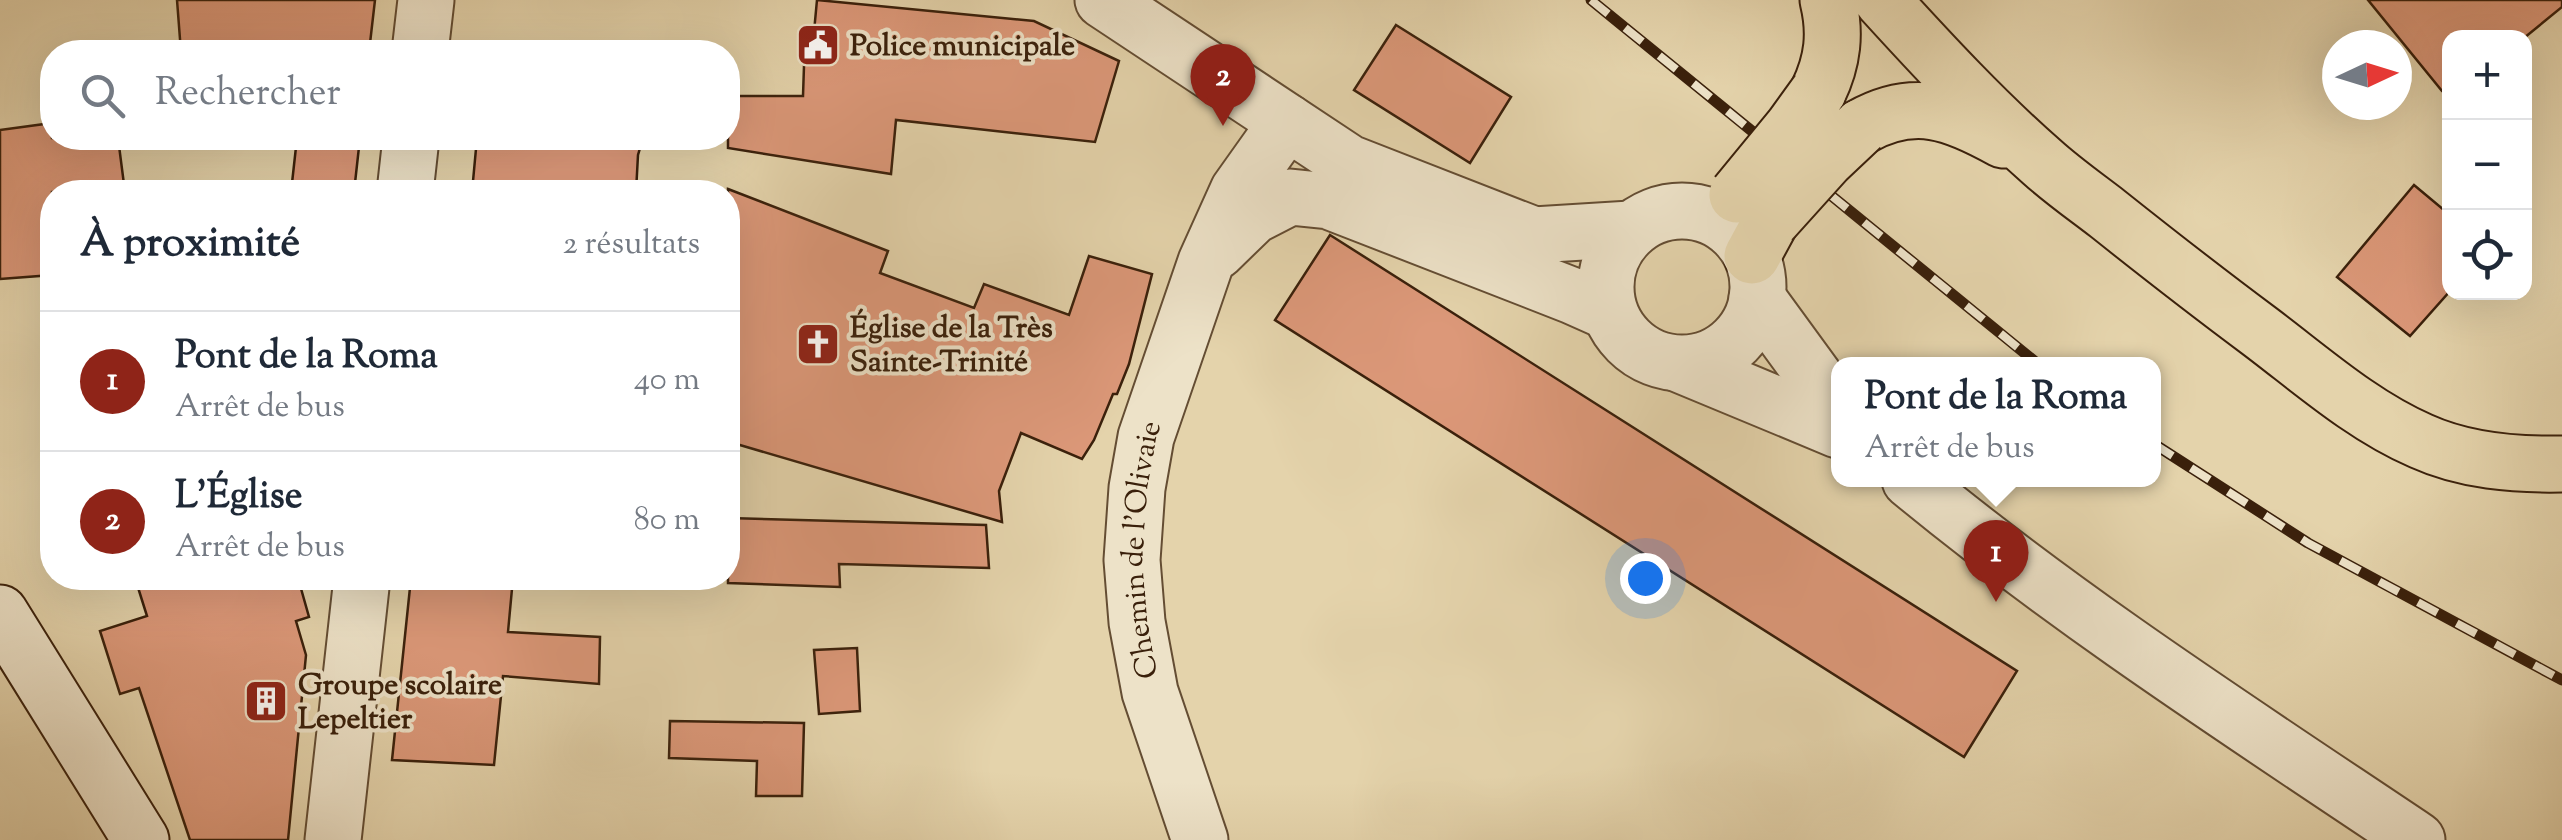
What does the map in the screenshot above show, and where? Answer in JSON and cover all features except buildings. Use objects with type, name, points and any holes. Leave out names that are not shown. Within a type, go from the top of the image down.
[{"type":"main road","points":[[1746,238],[1792,128],[1818,92],[1828,70],[1833,40],[1828,0]]},
{"type":"main road","points":[[1882,0],[2044,164],[2342,393],[2420,441],[2464,456],[2510,463],[2562,464]]},
{"type":"main road","points":[[1746,238],[1860,128],[1893,112],[1916,109],[1950,116],[2044,164]]},
{"type":"street","points":[[421,40],[426,0]]},
{"type":"street","points":[[1103,0],[1349,162],[1534,234],[1631,229]]},
{"type":"street","name":"Chemin de l'Olivaie","points":[[1200,840],[1150,692],[1137,622],[1132,560],[1137,488],[1146,437],[1206,262],[1238,191],[1287,122]]},
{"type":"street","points":[[406,180],[410,150]]},
{"type":"street","name":"Chemin de l'Olivaie","points":[[1206,262],[1254,216],[1290,197],[1329,201],[1610,312]]},
{"type":"street","points":[[1831,396],[1746,238],[1694,211],[1672,211],[1631,229],[1617,246],[1608,267],[1605,290],[1620,332],[1636,349],[1831,427]]},
{"type":"street","points":[[1679,364],[1702,361],[1722,352],[1740,337],[1752,319],[1746,238]]},
{"type":"street","points":[[1919,487],[2112,635],[2417,840]]},
{"type":"street","points":[[333,840],[361,590]]},
{"type":"street","points":[[0,613],[141,840]]},
{"type":"railway","points":[[1591,0],[2029,357]]},
{"type":"railway","points":[[2161,448],[2308,543],[2562,680]]},
{"type":"place","name":"Police municipale","points":[[818,45]]},
{"type":"place","name":"L'Église","points":[[1223,126]]},
{"type":"place","name":"Église de la Très Sainte-Trinité","points":[[818,344]]},
{"type":"place","name":"Pont de la Roma","points":[[1996,602]]},
{"type":"place","name":"Groupe scolaire Lepeltier","points":[[266,701]]}]
